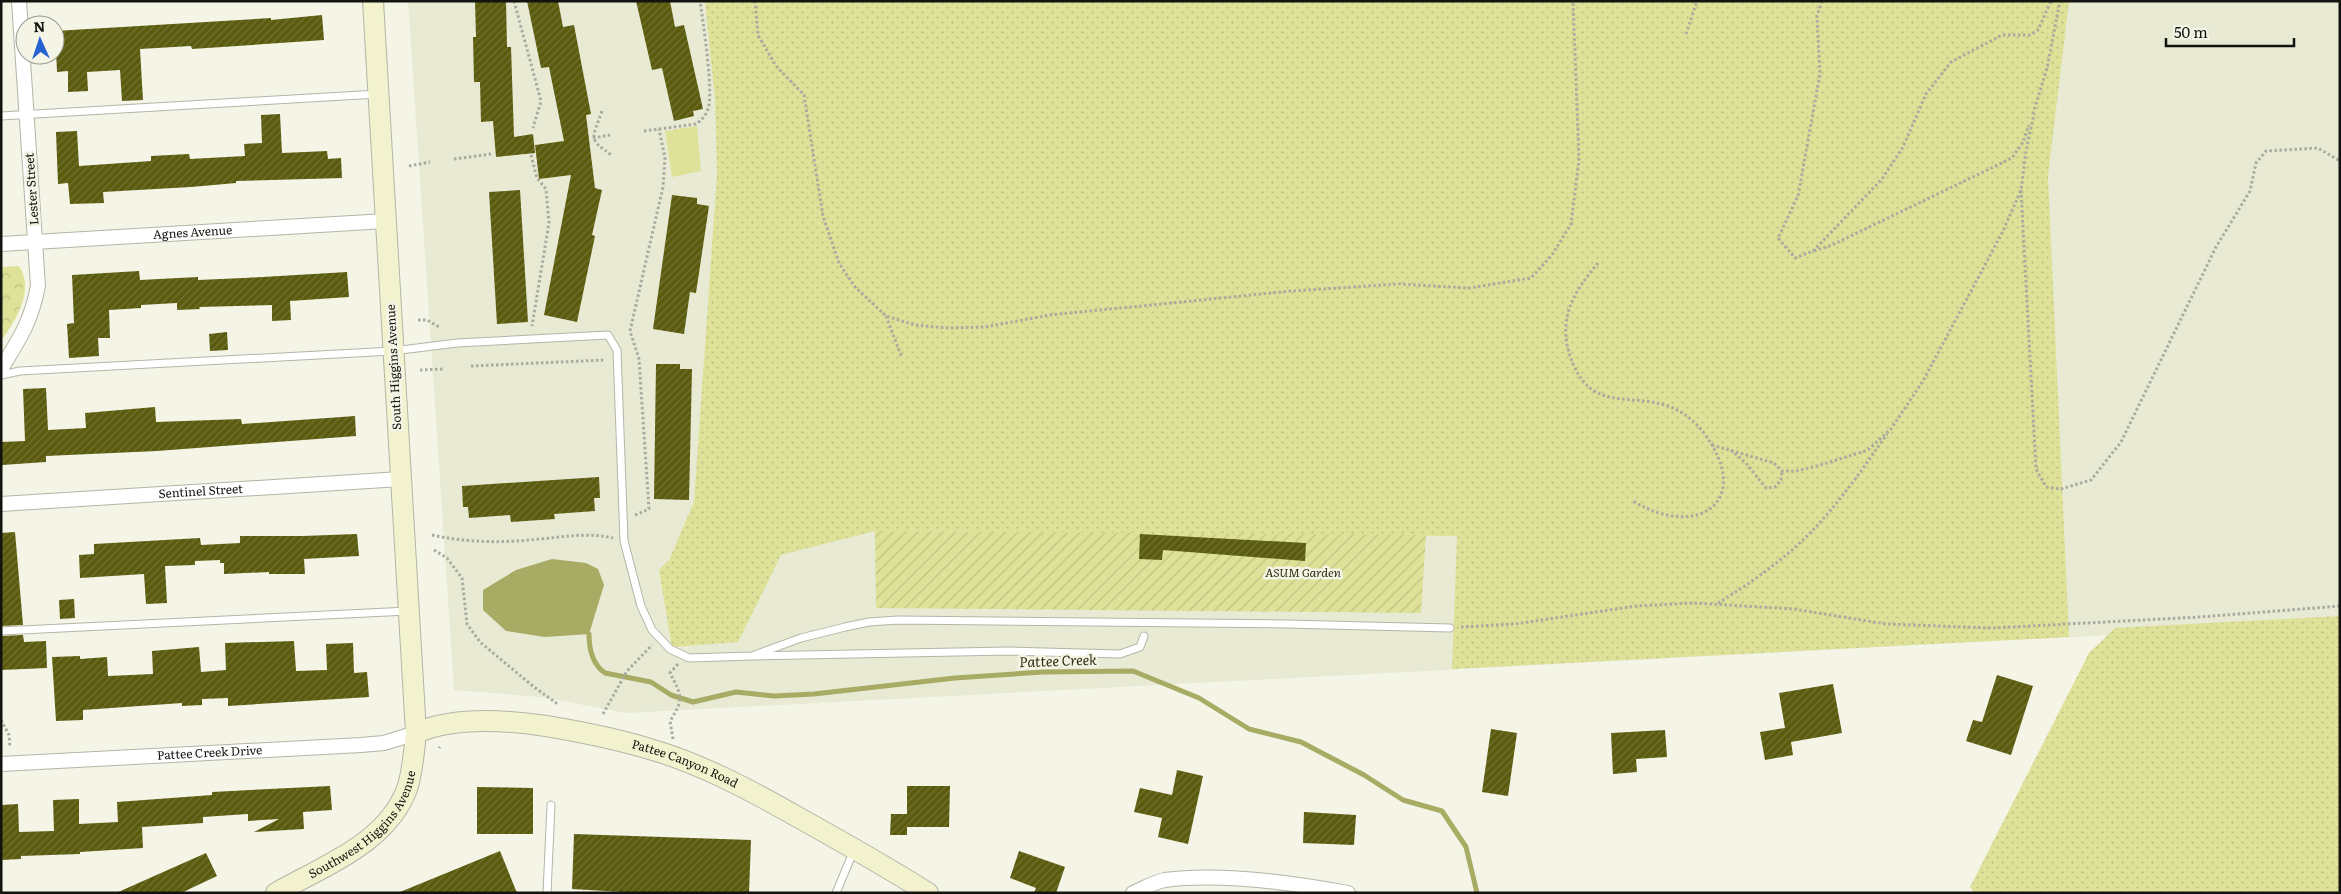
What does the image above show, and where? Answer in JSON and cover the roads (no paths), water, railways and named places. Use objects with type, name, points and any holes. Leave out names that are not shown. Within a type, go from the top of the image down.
[{"type":"main road","name":"South Higgins Avenue","points":[[373,1],[416,733]]},
{"type":"main road","name":"Pattee Canyon Road","points":[[416,733],[430,726],[494,721],[527,723],[586,733],[655,750],[741,785],[855,848],[928,893]]},
{"type":"main road","name":"Southwest Higgins Avenue","points":[[277,892],[353,850],[378,831],[400,803],[407,787],[414,764],[416,733]]},
{"type":"street","name":"Lester Street","points":[[1,369],[25,331],[33,312],[38,286],[20,1]]},
{"type":"street","name":"Agnes Avenue","points":[[1,244],[386,221]]},
{"type":"street","name":"Sentinel Street","points":[[1,504],[401,479]]},
{"type":"street","name":"Pattee Creek Drive","points":[[1,764],[361,745],[384,743],[416,733]]},
{"type":"street","points":[[1133,893],[1163,880],[1210,877],[1320,888],[1348,893]]},
{"type":"lane","points":[[1,116],[378,94]]},
{"type":"lane","points":[[1,375],[20,371],[393,351],[457,343],[608,335],[617,350],[624,541],[641,606],[652,630],[670,649],[689,658],[1009,651],[1120,654],[1140,647],[1144,636]]},
{"type":"lane","points":[[1,631],[408,611]]},
{"type":"lane","points":[[752,656],[785,643],[845,627],[869,622],[898,620],[1286,624],[1450,628]]},
{"type":"lane","points":[[547,893],[551,805]]},
{"type":"lane","points":[[836,893],[855,848]]},
{"type":"waterway","name":"Pattee Creek","points":[[589,634],[594,660],[605,673],[651,682],[671,695],[693,702],[736,692],[774,696],[814,694],[955,678],[1043,672],[1133,671],[1199,698],[1249,729],[1301,742],[1364,775],[1403,800],[1442,811],[1466,847],[1477,893]]},
{"type":"park label","name":"ASUM Garden","points":[[1303,573]]}]
